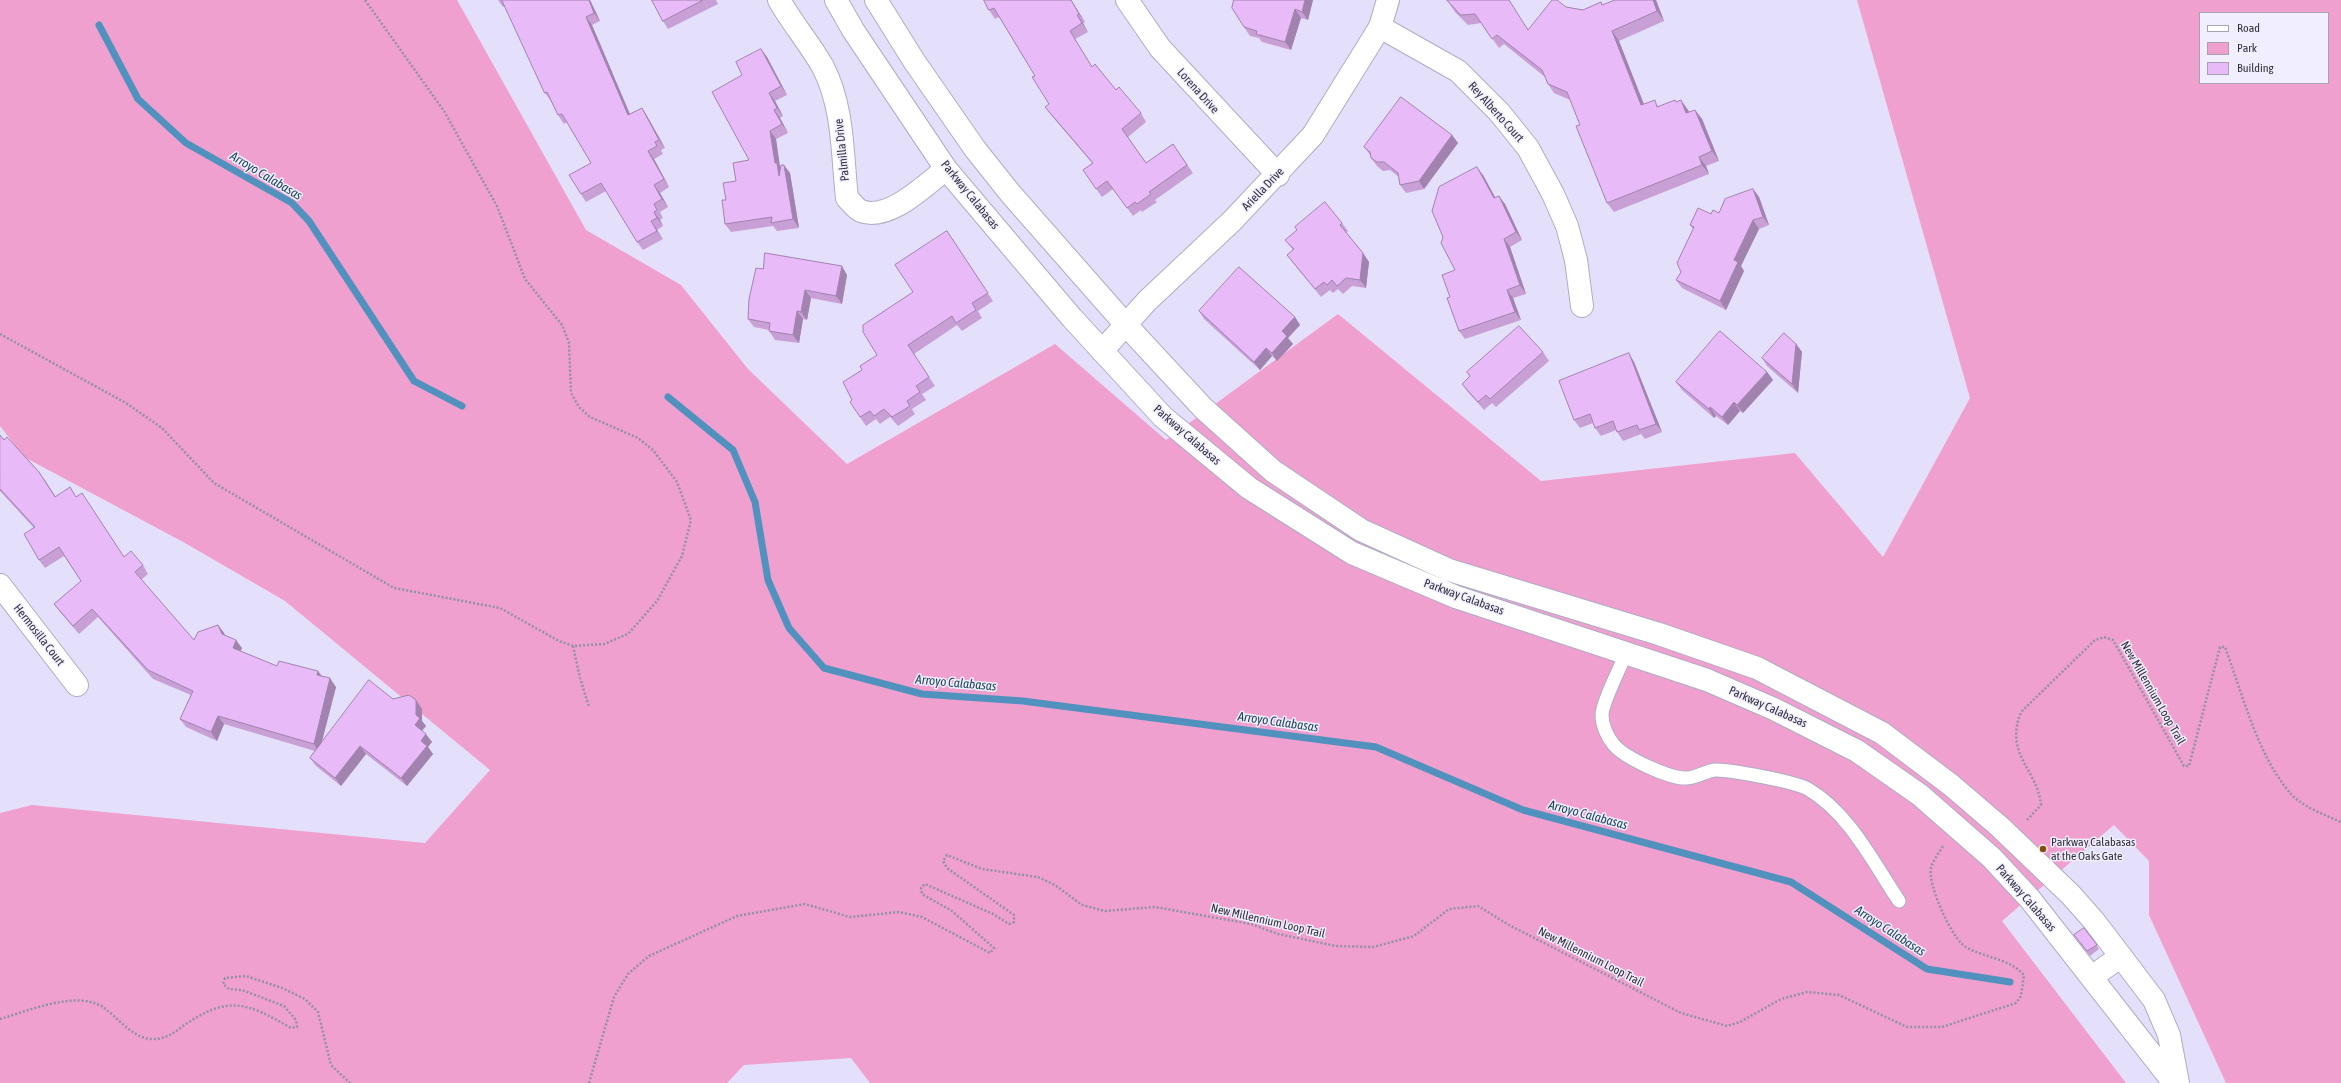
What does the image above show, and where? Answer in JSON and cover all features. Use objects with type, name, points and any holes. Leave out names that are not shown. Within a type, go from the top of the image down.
[{"type":"street","name":"Palmilla Drive","points":[[779,0],[791,22],[823,67],[841,121],[847,198],[860,211],[888,210],[906,200],[975,149]]},
{"type":"street","name":"Parkway Calabasas","points":[[836,0],[852,30],[946,169],[1102,351],[1163,417],[1242,482],[1352,553],[1456,597],[1707,680],[1774,709],[1851,748],[1920,795],[1992,858],[2030,899],[2174,1083]]},
{"type":"street","name":"Parkway Calabasas","points":[[876,0],[914,61],[975,149],[1010,193],[1126,325],[1203,408],[1272,471],[1361,530],[1449,570],[1659,634],[1757,668],[1882,733],[1951,785],[2000,827],[2071,895],[2122,956],[2154,1000],[2169,1035],[2178,1083]]},
{"type":"street","name":"Lorena Drive","points":[[1127,0],[1160,48],[1278,175]]},
{"type":"street","name":"Ariella Drive","points":[[1102,351],[1161,288],[1278,175],[1313,135],[1380,27],[1388,0]]},
{"type":"street","name":"Rey Alberto Court","points":[[1380,27],[1458,71],[1499,112],[1528,148],[1553,194],[1567,226],[1576,260],[1582,306]]},
{"type":"street","name":"Hermosilla Court","points":[[0,585],[77,685]]},
{"type":"street","points":[[2030,899],[2050,888],[2053,878]]},
{"type":"street","points":[[2092,977],[2122,956]]},
{"type":"lane","points":[[1626,653],[1602,713],[1603,726],[1614,745],[1628,756],[1673,777],[1688,778],[1715,770],[1755,775],[1806,788],[1826,802],[1847,824],[1898,901]]},
{"type":"path","points":[[0,334],[126,404],[162,428],[214,484],[394,588],[500,608],[559,641],[573,646],[604,644],[628,634],[657,601],[682,556],[691,520],[677,482],[653,450],[638,438],[590,417],[579,407],[571,393],[569,343],[562,325],[525,280],[497,206],[444,111],[365,0]]},
{"type":"path","name":"New Millennium Loop Trail","points":[[2000,827],[2024,822],[2041,805],[2040,796],[2018,753],[2016,743],[2018,721],[2021,712],[2095,640],[2104,637],[2113,640],[2184,766],[2189,766],[2220,647],[2225,647],[2267,761],[2292,795],[2320,813],[2341,822]]},
{"type":"path","points":[[573,646],[580,678],[589,707]]},
{"type":"path","name":"New Millennium Loop Trail","points":[[589,1083],[614,997],[628,974],[649,956],[737,916],[805,904],[850,917],[900,912],[922,917],[990,952],[994,948],[952,911],[922,894],[921,888],[925,884],[993,914],[1009,924],[1014,922],[1014,915],[947,868],[943,860],[947,855],[982,869],[1038,876],[1055,885],[1082,905],[1105,911],[1155,907],[1251,924],[1278,934],[1336,946],[1373,947],[1414,936],[1449,909],[1478,906],[1509,925],[1681,1013],[1727,1026],[1740,1022],[1781,1000],[1807,992],[1839,995],[1907,1027],[1942,1027],[2016,1003],[2021,996],[2024,974],[2017,967],[1965,947],[1951,931],[1931,880],[1931,868],[1943,845],[1947,841],[1965,835]]},
{"type":"path","points":[[0,1019],[66,1001],[88,1002],[102,1007],[132,1031],[148,1039],[161,1039],[202,1013],[230,1005],[258,1009],[291,1028],[297,1027],[296,1020],[284,1006],[242,990],[229,989],[224,984],[226,978],[246,976],[282,988],[305,999],[318,1012],[331,1065],[350,1083]]},
{"type":"green space","points":[[0,0],[457,0],[586,230],[681,285],[748,369],[847,464],[1055,344],[1166,440],[1338,314],[1541,481],[1795,453],[1883,557],[1970,398],[1857,0],[2341,0],[2341,1083],[2226,1083],[2149,915],[2149,861],[2114,825],[2002,921],[2126,1083],[870,1083],[851,1058],[744,1065],[727,1083],[0,1083],[0,813],[32,805],[425,843],[490,770],[285,601],[185,543],[24,457],[0,426]]},
{"type":"building","points":[[502,0],[589,0],[594,13],[586,17],[628,115],[642,108],[659,140],[655,142],[657,146],[648,151],[664,179],[654,185],[662,199],[654,204],[657,210],[654,212],[657,218],[651,221],[657,231],[637,242],[601,183],[581,194],[569,175],[591,163],[562,114],[558,115],[547,92],[545,93]]},
{"type":"building","points":[[652,0],[703,0],[663,21]]},
{"type":"building","points":[[984,0],[1071,0],[1082,23],[1070,31],[1092,67],[1095,64],[1116,90],[1119,87],[1141,113],[1122,129],[1146,163],[1173,144],[1187,165],[1149,192],[1151,194],[1137,204],[1135,202],[1127,208],[1107,181],[1096,189],[1083,170],[1093,163],[1045,107],[1049,104],[1032,77],[1035,76],[994,8],[989,10]]},
{"type":"building","points":[[1234,0],[1305,0],[1302,12],[1295,9],[1285,42],[1256,34],[1257,31],[1244,27],[1232,8]]},
{"type":"building","points":[[1447,0],[1509,0],[1528,30],[1552,0],[1557,0],[1566,7],[1583,10],[1601,2],[1602,5],[1615,0],[1653,0],[1657,11],[1612,31],[1641,105],[1655,100],[1657,107],[1675,100],[1676,102],[1681,100],[1686,113],[1695,110],[1712,151],[1699,157],[1702,165],[1607,203],[1576,126],[1580,125],[1567,92],[1548,84],[1542,70],[1497,35],[1492,39],[1475,14],[1461,15]]},
{"type":"building","points":[[761,49],[781,86],[769,93],[777,108],[774,110],[782,124],[770,131],[775,163],[777,163],[779,176],[781,165],[784,165],[793,219],[771,223],[772,217],[725,224],[722,200],[726,200],[723,183],[736,181],[733,163],[749,160],[712,92],[742,75],[736,62]]},
{"type":"building","points":[[1401,97],[1452,135],[1419,181],[1400,185],[1398,173],[1384,162],[1377,162],[1371,158],[1370,152],[1364,147]]},
{"type":"building","points":[[1477,167],[1494,198],[1499,196],[1516,232],[1504,239],[1520,285],[1507,290],[1515,312],[1459,331],[1447,298],[1450,297],[1442,275],[1455,270],[1441,243],[1443,237],[1432,211],[1439,187]]},
{"type":"building","points":[[1753,189],[1763,217],[1753,220],[1734,260],[1738,262],[1720,301],[1676,280],[1681,272],[1677,263],[1694,227],[1690,225],[1698,208],[1711,214],[1713,210],[1719,213],[1725,199]]},
{"type":"building","points":[[1325,202],[1342,223],[1340,225],[1363,253],[1360,280],[1346,278],[1337,286],[1332,280],[1327,285],[1324,282],[1315,289],[1287,255],[1294,249],[1285,240],[1297,230],[1295,227]]},
{"type":"building","points":[[947,231],[988,293],[972,303],[976,310],[956,323],[952,316],[908,345],[929,377],[916,386],[920,392],[907,401],[910,406],[892,417],[884,409],[874,416],[870,411],[860,417],[850,402],[852,400],[843,382],[862,370],[860,366],[877,355],[863,332],[863,325],[913,292],[895,265]]},
{"type":"building","points":[[765,253],[842,266],[836,296],[805,290],[801,312],[797,311],[793,335],[769,331],[770,323],[748,319],[749,299],[756,268],[763,269]]},
{"type":"building","points":[[1239,267],[1295,317],[1282,331],[1287,336],[1272,353],[1266,348],[1254,362],[1199,311]]},
{"type":"building","points":[[1519,326],[1543,352],[1490,399],[1486,395],[1478,402],[1462,384],[1470,376],[1467,372]]},
{"type":"building","points":[[1720,331],[1767,372],[1737,405],[1734,402],[1722,417],[1710,407],[1709,409],[1676,382]]},
{"type":"building","points":[[1784,333],[1796,344],[1792,384],[1762,358]]},
{"type":"building","points":[[1629,353],[1656,424],[1639,430],[1637,425],[1617,432],[1613,421],[1595,428],[1590,414],[1574,420],[1559,381]]},
{"type":"building","points":[[0,435],[4,440],[7,437],[39,472],[55,497],[70,487],[76,497],[82,493],[124,557],[131,551],[143,565],[135,572],[194,640],[198,632],[218,625],[222,634],[236,640],[233,648],[277,666],[279,661],[318,671],[317,675],[330,678],[314,744],[218,716],[211,732],[180,719],[193,691],[148,670],[92,609],[73,626],[54,604],[81,581],[59,547],[39,560],[24,534],[35,527],[0,489]]},
{"type":"building","points":[[369,680],[393,699],[409,695],[416,700],[416,715],[420,718],[415,725],[426,734],[421,741],[427,746],[401,778],[360,746],[335,778],[310,758]]},
{"type":"building","points":[[2084,928],[2097,945],[2087,951],[2074,935]]},
{"type":"waterway","name":"Arroyo Calabasas","points":[[99,25],[138,99],[186,143],[292,203],[309,221],[414,381],[462,406]]},
{"type":"waterway","name":"Arroyo Calabasas","points":[[668,397],[733,450],[755,502],[768,580],[789,628],[824,668],[922,694],[1023,701],[1376,747],[1523,810],[1791,882],[1927,969],[2010,982]]},
{"type":"place","name":"Parkway Calabasas at the Oaks Gate","points":[[2043,849]]}]
